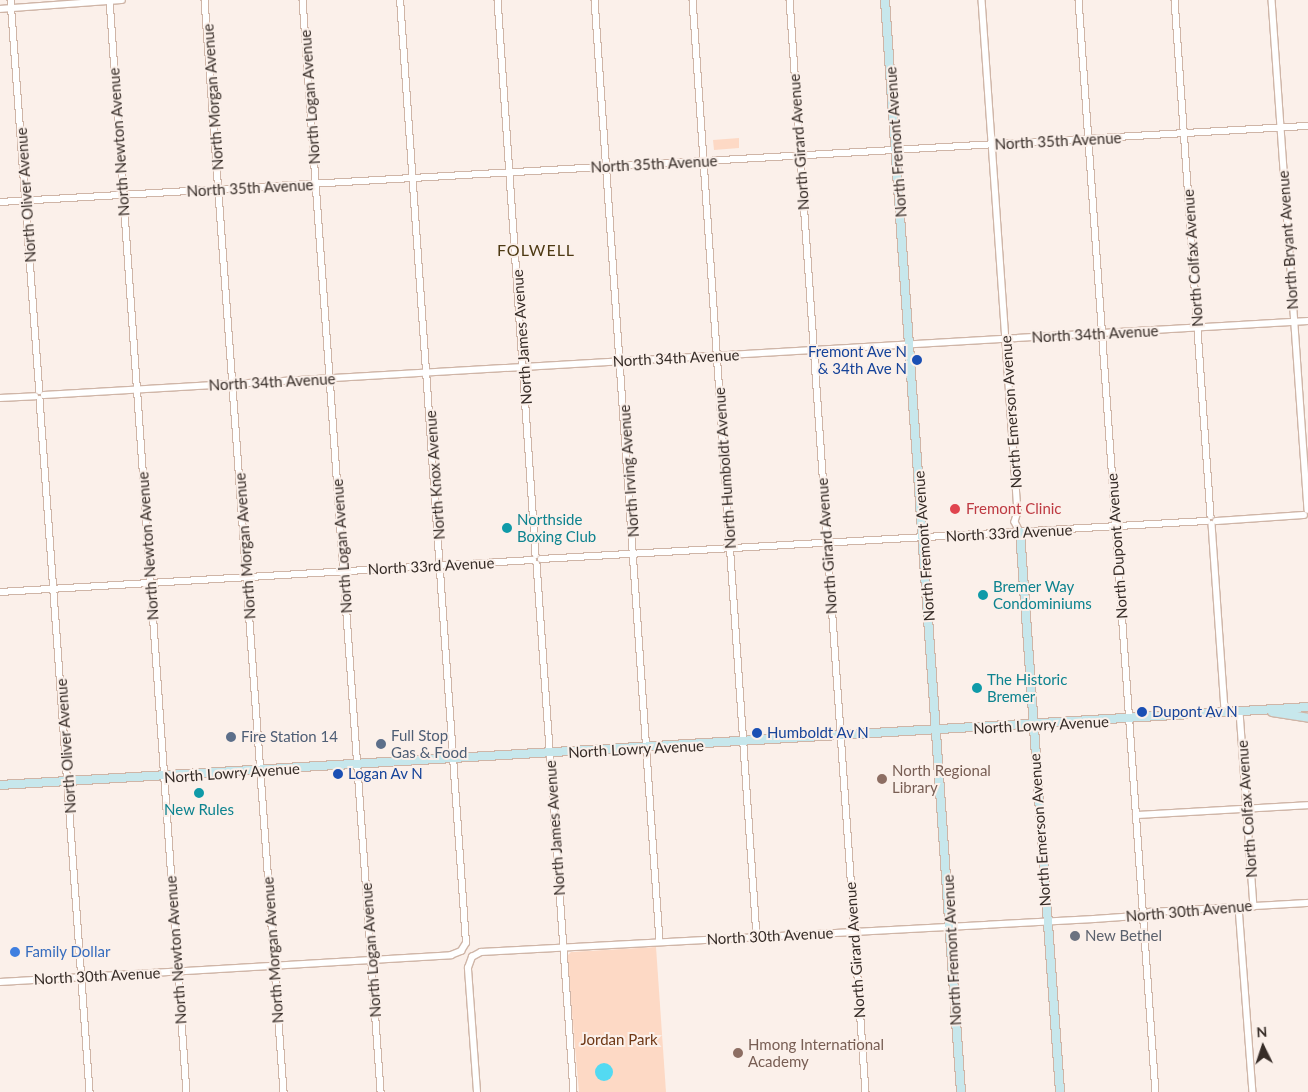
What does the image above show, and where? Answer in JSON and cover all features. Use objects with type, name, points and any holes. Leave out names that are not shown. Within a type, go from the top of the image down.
[{"type":"street","name":"North Oliver Avenue","points":[[12,0],[90,1092]]},
{"type":"street","name":"North Newton Avenue","points":[[110,0],[186,1092]]},
{"type":"street","points":[[0,9],[122,0]]},
{"type":"street","name":"North Morgan Avenue","points":[[205,0],[284,1092]]},
{"type":"street","name":"North Logan Avenue","points":[[303,0],[381,1092]]},
{"type":"street","name":"North Knox Avenue","points":[[400,0],[466,929],[463,949]]},
{"type":"street","name":"North James Avenue","points":[[498,0],[574,1092]]},
{"type":"street","name":"North Irving Avenue","points":[[595,0],[660,941]]},
{"type":"street","name":"North Humboldt Avenue","points":[[693,0],[757,936]]},
{"type":"street","name":"North Girard Avenue","points":[[790,0],[866,1092]]},
{"type":"street","name":"North Fremont Avenue","points":[[885,0],[951,926],[961,1092]]},
{"type":"street","name":"North Emerson Avenue","points":[[982,0],[1018,512],[1015,522],[1020,532],[1032,725],[1060,1092]]},
{"type":"street","name":"North Dupont Avenue","points":[[1079,0],[1156,1092]]},
{"type":"street","name":"North Colfax Avenue","points":[[1175,0],[1225,712]]},
{"type":"street","name":"North Bryant Avenue","points":[[1272,0],[1307,513]]},
{"type":"street","name":"North 35th Avenue","points":[[0,202],[1308,126]]},
{"type":"street","name":"North 34th Avenue","points":[[0,398],[1308,321]]},
{"type":"street","name":"North 33rd Avenue","points":[[0,592],[537,559],[1211,521],[1307,513]]},
{"type":"street","name":"North Lowry Avenue","points":[[0,785],[260,772],[1225,712],[1272,712],[1308,708]]},
{"type":"street","name":"North Colfax Avenue","points":[[1240,712],[1254,906]]},
{"type":"street","name":"North Lowry Avenue","points":[[1272,712],[1308,718]]},
{"type":"street","points":[[1136,815],[1308,805]]},
{"type":"street","name":"North 30th Avenue","points":[[477,1092],[468,968],[472,957],[481,952],[1047,921],[1239,906],[1308,903]]},
{"type":"street","points":[[1239,906],[1253,1092]]},
{"type":"street","name":"North 30th Avenue","points":[[0,982],[451,954],[463,949]]},
{"type":"green space","points":[[739,138],[739,148],[714,150],[713,140]]},
{"type":"green space","name":"Jordan Park","points":[[656,947],[666,1092],[579,1092],[567,956],[571,952]]},
{"type":"water","points":[[600,1063],[608,1063],[613,1068],[611,1079],[600,1081],[595,1076],[595,1068]]},
{"type":"place","name":"Fremont Ave N & 34th Ave N","points":[[917,360]]},
{"type":"place","name":"Fremont Clinic","points":[[955,509]]},
{"type":"place","name":"Northside Boxing Club","points":[[507,528]]},
{"type":"place","name":"Bremer Way Condominiums","points":[[983,595]]},
{"type":"place","name":"The Historic Bremer","points":[[977,688]]},
{"type":"place","name":"Dupont Av N","points":[[1142,712]]},
{"type":"place","name":"Humboldt Av N","points":[[757,733]]},
{"type":"place","name":"Fire Station 14","points":[[231,737]]},
{"type":"place","name":"Full Stop Gas & Food","points":[[381,744]]},
{"type":"place","name":"Logan Av N","points":[[338,774]]},
{"type":"place","name":"North Regional Library","points":[[882,779]]},
{"type":"place","name":"New Rules","points":[[199,793]]},
{"type":"place","name":"New Bethel","points":[[1075,936]]},
{"type":"place","name":"Family Dollar","points":[[15,952]]},
{"type":"place","name":"Hmong International Academy","points":[[738,1053]]},
{"type":"district","name":"FOLWELL","points":[[536,250]]}]
